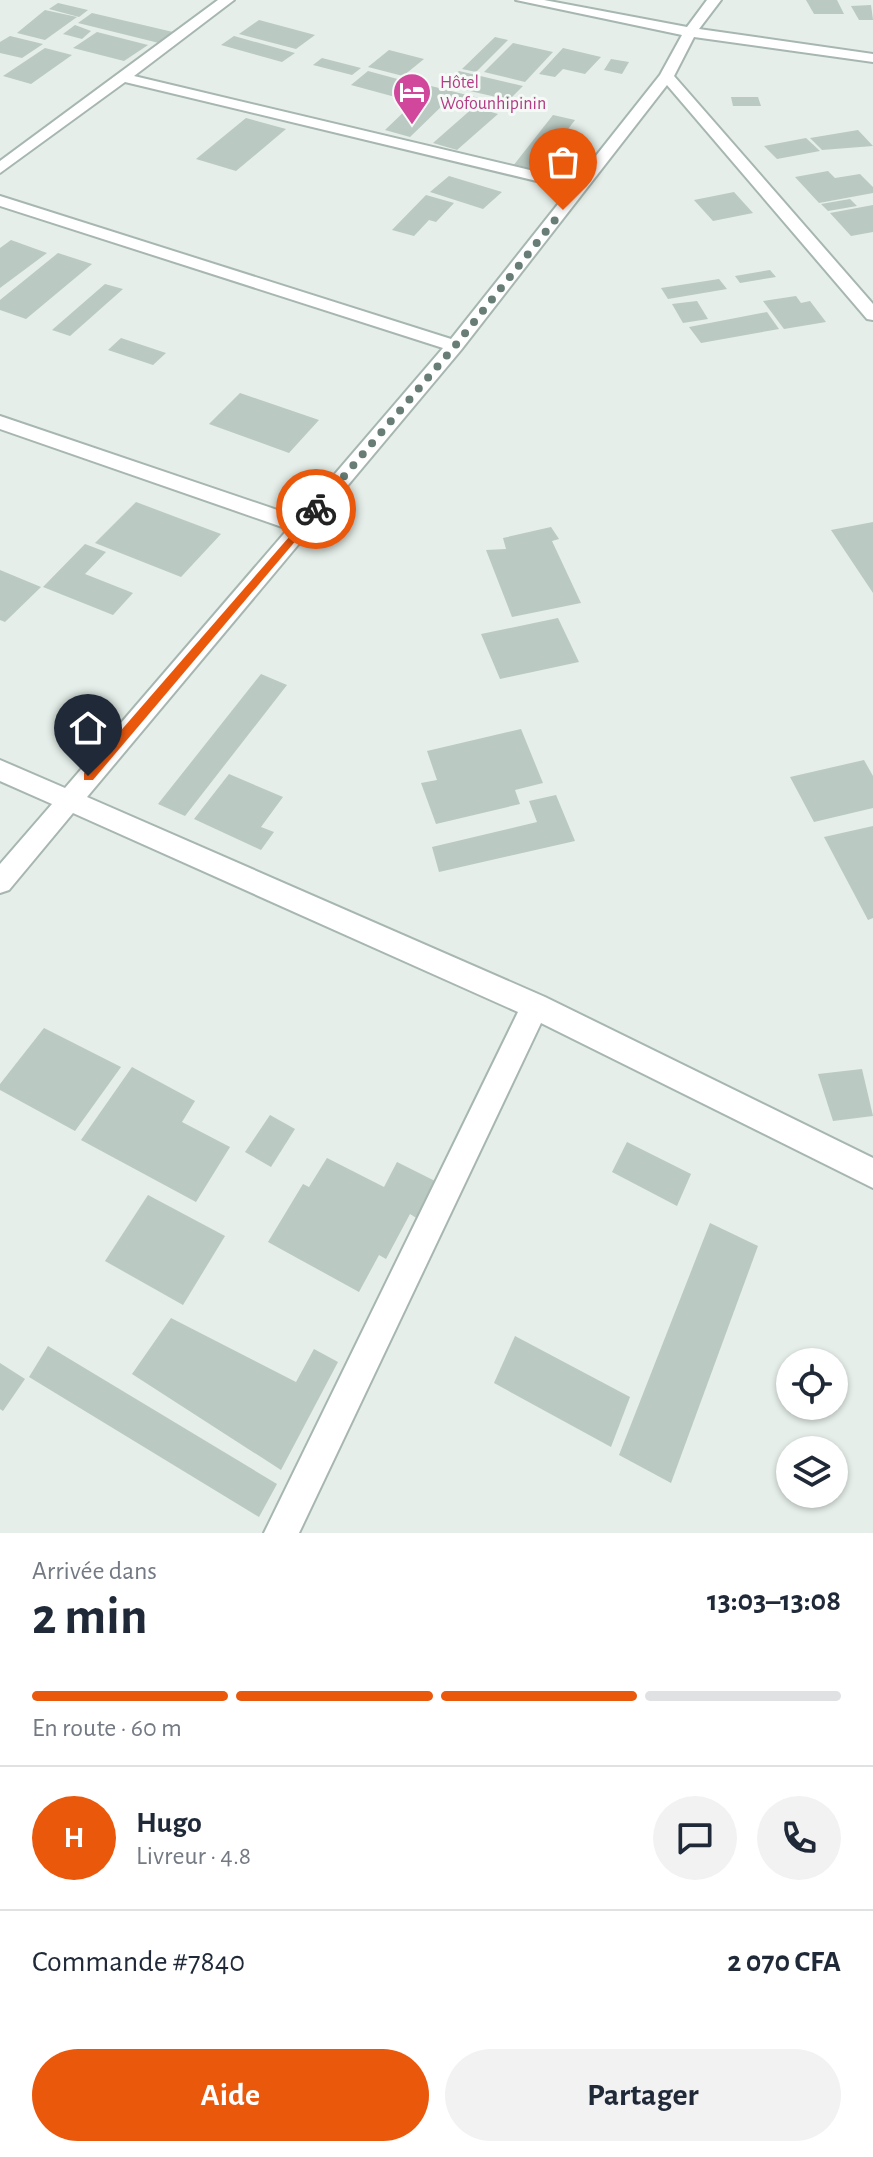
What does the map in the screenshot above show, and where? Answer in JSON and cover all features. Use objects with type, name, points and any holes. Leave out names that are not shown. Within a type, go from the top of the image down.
[{"type":"street","points":[[0,168],[227,0]]},
{"type":"street","points":[[523,0],[690,32],[873,58]]},
{"type":"street","points":[[0,882],[455,346],[667,76],[690,32],[714,0]]},
{"type":"street","points":[[667,76],[873,315]]},
{"type":"street","points":[[122,77],[581,187]]},
{"type":"street","points":[[0,201],[455,346]]},
{"type":"street","points":[[0,422],[302,526]]},
{"type":"street","points":[[0,770],[535,1006],[873,1173]]},
{"type":"street","points":[[281,1533],[535,1006]]},
{"type":"building","points":[[806,0],[837,0],[844,14],[814,14]]},
{"type":"building","points":[[58,3],[88,10],[79,17],[49,9]]},
{"type":"building","points":[[871,5],[873,20],[859,20],[851,6]]},
{"type":"building","points":[[45,10],[77,17],[45,40],[17,33]]},
{"type":"building","points":[[92,13],[173,32],[159,43],[78,23]]},
{"type":"building","points":[[259,20],[315,35],[296,49],[239,34]]},
{"type":"building","points":[[75,25],[91,31],[82,39],[63,34]]},
{"type":"building","points":[[97,32],[148,45],[124,61],[73,48]]},
{"type":"building","points":[[10,36],[43,44],[22,58],[0,53],[0,42]]},
{"type":"building","points":[[234,36],[295,53],[282,62],[221,45]]},
{"type":"building","points":[[495,37],[508,40],[476,72],[462,69]]},
{"type":"building","points":[[513,43],[553,52],[525,82],[484,72]]},
{"type":"building","points":[[45,48],[72,55],[31,84],[3,76]]},
{"type":"building","points":[[563,48],[601,57],[585,74],[563,69],[555,77],[539,74]]},
{"type":"building","points":[[389,50],[424,59],[403,76],[368,67]]},
{"type":"building","points":[[322,58],[361,68],[352,75],[313,65]]},
{"type":"building","points":[[611,59],[629,62],[622,74],[604,70]]},
{"type":"building","points":[[368,71],[427,87],[410,101],[351,85]]},
{"type":"building","points":[[459,71],[523,86],[509,100],[444,85]]},
{"type":"building","points":[[431,86],[479,98],[470,106],[447,101],[410,137],[385,130]]},
{"type":"building","points":[[731,97],[758,97],[761,106],[733,106]]},
{"type":"building","points":[[474,107],[498,114],[457,150],[433,143]]},
{"type":"building","points":[[553,115],[575,120],[536,171],[513,166]]},
{"type":"building","points":[[246,118],[286,129],[236,171],[196,159]]},
{"type":"building","points":[[858,130],[873,146],[822,150],[810,138]]},
{"type":"building","points":[[806,138],[820,151],[777,159],[764,146]]},
{"type":"building","points":[[828,171],[835,178],[860,174],[873,187],[873,193],[819,203],[795,177]]},
{"type":"building","points":[[449,176],[502,192],[483,209],[430,192]]},
{"type":"building","points":[[734,192],[753,213],[713,221],[694,200]]},
{"type":"building","points":[[426,195],[454,203],[436,222],[429,220],[414,236],[392,230]]},
{"type":"building","points":[[850,199],[857,206],[828,211],[821,204]]},
{"type":"building","points":[[873,205],[873,232],[851,236],[830,213]]},
{"type":"building","points":[[11,240],[47,253],[0,288],[0,248]]},
{"type":"building","points":[[58,253],[92,264],[26,319],[0,310],[0,300]]},
{"type":"building","points":[[770,270],[776,277],[740,283],[735,276]]},
{"type":"building","points":[[719,279],[727,289],[668,299],[661,288]]},
{"type":"building","points":[[105,284],[123,289],[70,336],[52,330]]},
{"type":"building","points":[[796,296],[801,303],[810,301],[826,322],[784,329],[763,301]]},
{"type":"building","points":[[697,301],[708,319],[683,323],[672,304]]},
{"type":"building","points":[[767,312],[779,329],[701,343],[689,327]]},
{"type":"building","points":[[121,338],[166,353],[153,365],[108,350]]},
{"type":"building","points":[[240,393],[319,420],[289,453],[209,424]]},
{"type":"building","points":[[136,502],[221,534],[181,577],[95,543]]},
{"type":"building","points":[[873,522],[873,593],[831,530]]},
{"type":"building","points":[[551,527],[559,539],[552,541],[581,603],[512,617],[486,550],[506,549],[503,538]]},
{"type":"building","points":[[85,544],[106,552],[85,574],[133,593],[113,615],[43,587]]},
{"type":"building","points":[[0,570],[41,587],[5,622],[0,620]]},
{"type":"building","points":[[558,618],[579,662],[500,679],[481,634]]},
{"type":"building","points":[[261,674],[287,685],[185,816],[158,804]]},
{"type":"building","points":[[521,729],[543,783],[515,790],[520,804],[436,824],[421,783],[437,780],[427,751]]},
{"type":"building","points":[[864,760],[873,776],[873,808],[814,822],[790,777]]},
{"type":"building","points":[[229,774],[283,797],[261,827],[274,832],[261,850],[194,819]]},
{"type":"building","points":[[556,795],[575,841],[439,872],[432,847],[537,822],[529,801]]},
{"type":"building","points":[[873,826],[873,918],[868,920],[824,837]]},
{"type":"building","points":[[44,1028],[121,1067],[75,1131],[0,1090],[0,1084]]},
{"type":"building","points":[[132,1067],[195,1101],[182,1122],[230,1147],[196,1202],[81,1140]]},
{"type":"building","points":[[862,1069],[873,1116],[833,1121],[818,1074]]},
{"type":"building","points":[[270,1115],[295,1129],[271,1167],[245,1152]]},
{"type":"building","points":[[627,1142],[691,1174],[677,1206],[612,1172]]},
{"type":"building","points":[[327,1158],[384,1187],[397,1162],[437,1182],[418,1219],[410,1214],[386,1259],[379,1255],[359,1292],[268,1242],[303,1184],[309,1187]]},
{"type":"building","points":[[148,1195],[225,1236],[183,1305],[105,1261]]},
{"type":"building","points":[[710,1223],[758,1246],[671,1483],[619,1455]]},
{"type":"building","points":[[171,1318],[296,1382],[314,1349],[338,1362],[281,1470],[132,1374]]},
{"type":"building","points":[[515,1336],[630,1397],[611,1447],[494,1383]]},
{"type":"building","points":[[48,1346],[277,1484],[259,1517],[29,1377]]},
{"type":"building","points":[[0,1363],[25,1379],[3,1411],[0,1409]]},
{"type":"way so far","points":[[316,509],[455,346],[563,210]]},
{"type":"place","name":"Hôtel Wofounhipinin","points":[[412,126]]},
{"type":"route","points":[[88,776],[316,509]]}]
